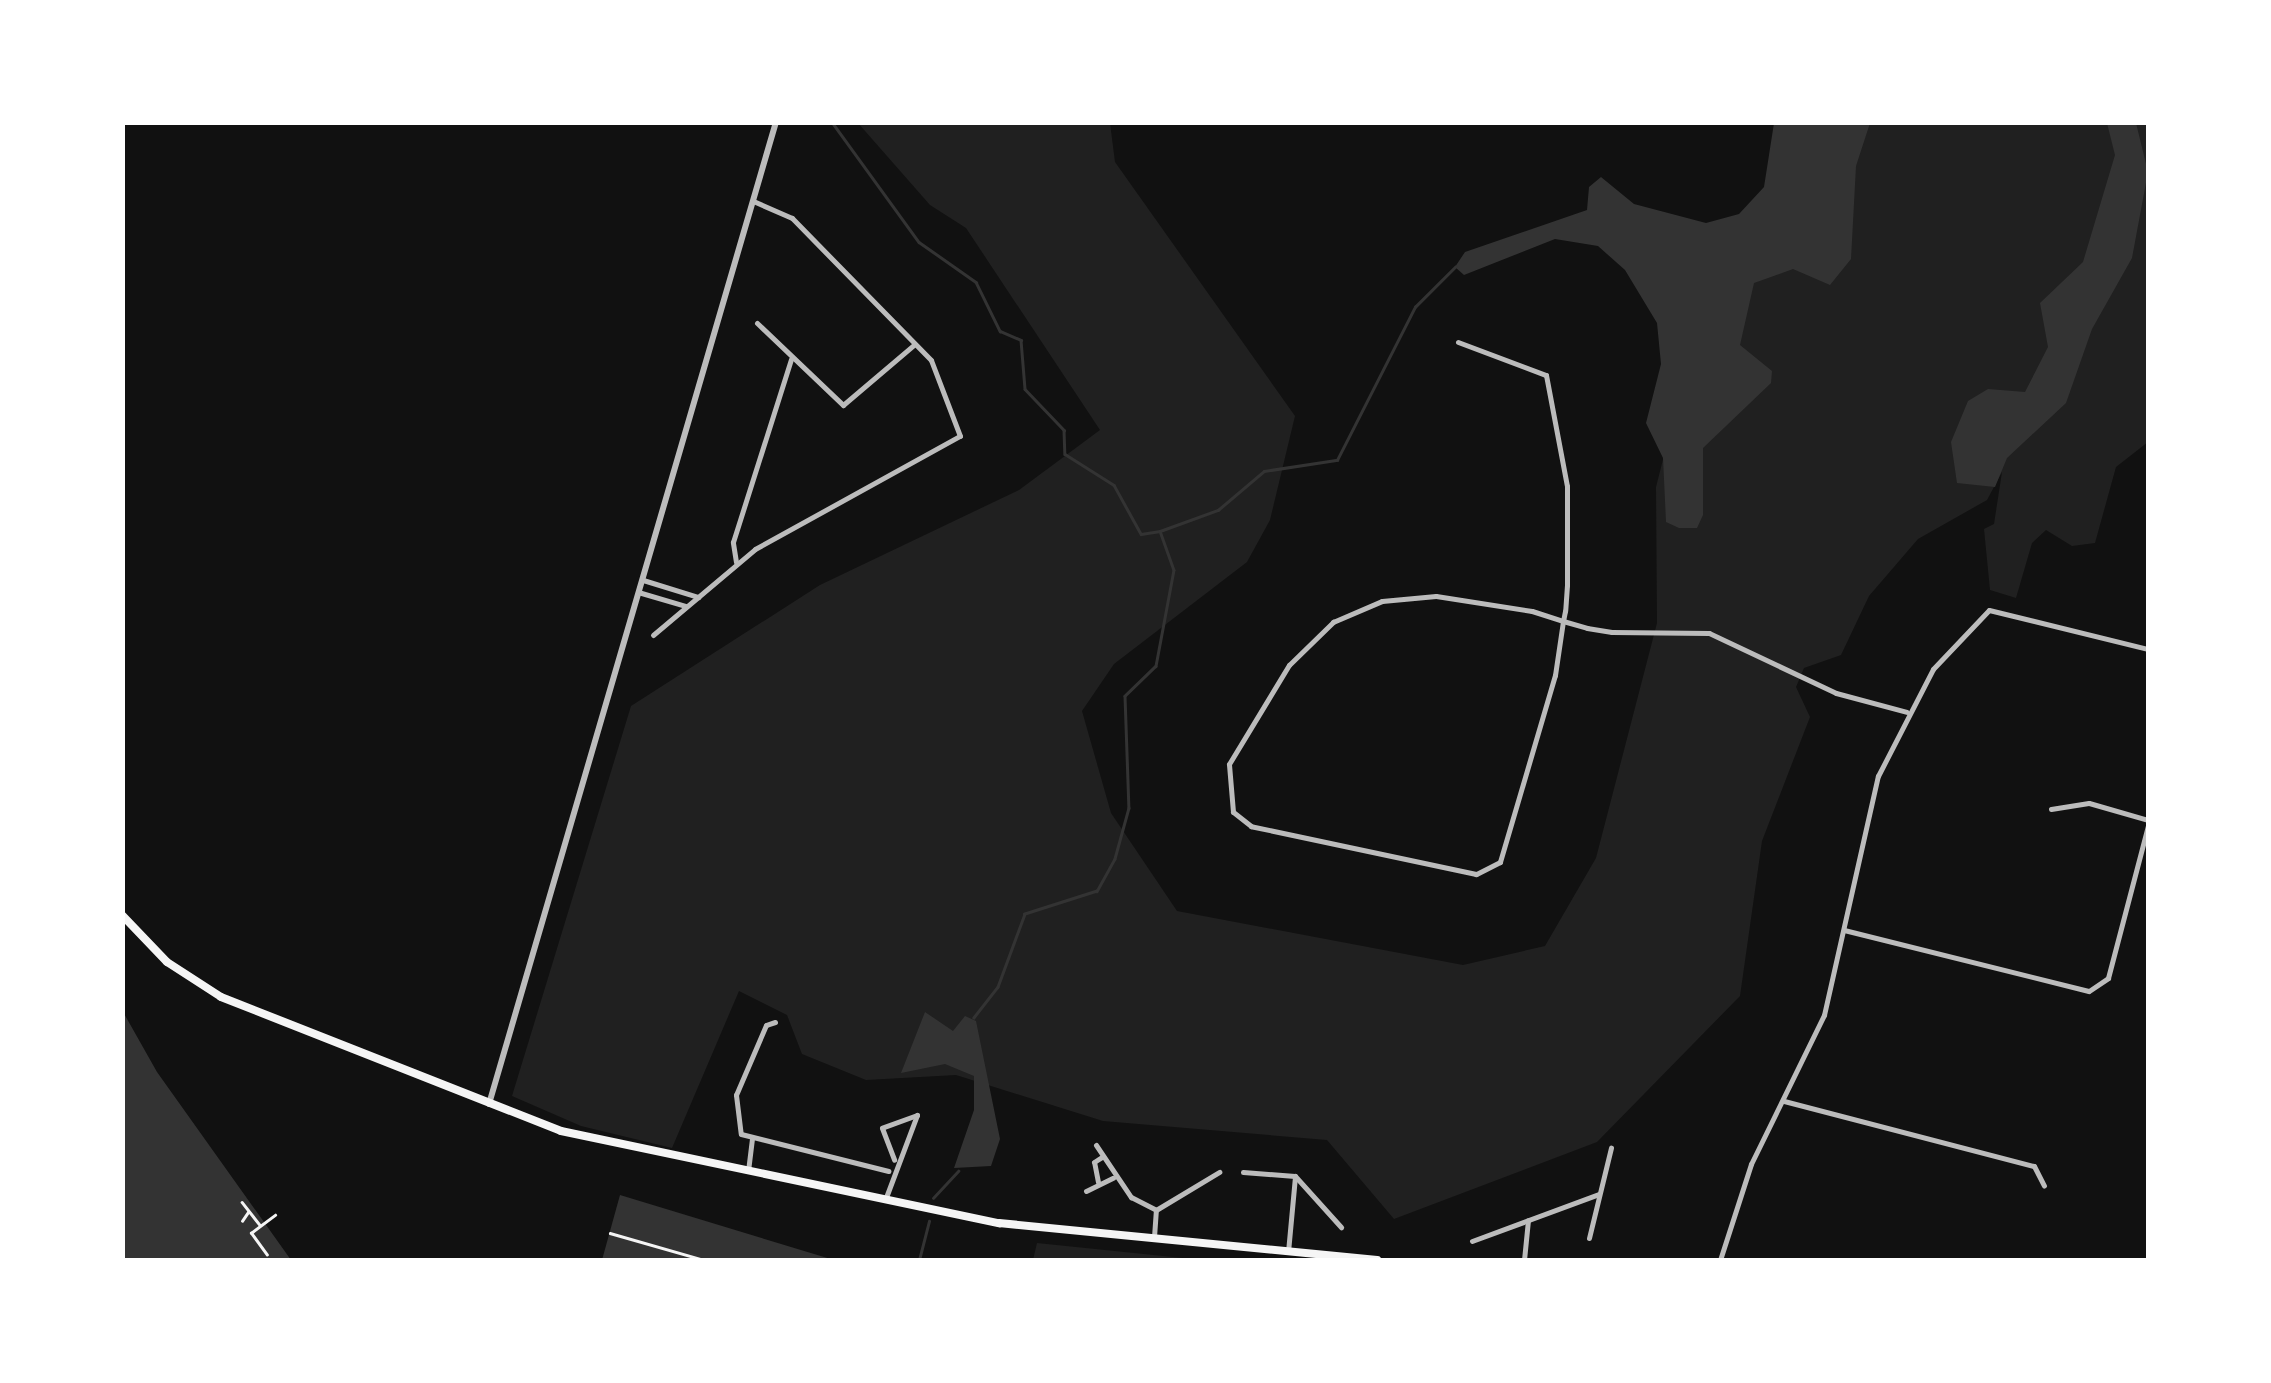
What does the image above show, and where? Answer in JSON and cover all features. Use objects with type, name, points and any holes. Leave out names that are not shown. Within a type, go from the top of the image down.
[{"type":"main road","points":[[122,915],[167,962],[221,997],[489,1105],[748,1171],[885,1200],[1154,1239],[1377,1260]]},
{"type":"street","points":[[489,1105],[776,122]]},
{"type":"street","points":[[653,635],[736,562],[956,443],[959,422],[940,376],[914,344],[792,218],[752,201]]},
{"type":"street","points":[[757,323],[792,359],[848,405],[914,344]]},
{"type":"street","points":[[1458,342],[1529,362],[1555,392],[1568,504],[1563,621],[1500,862],[1476,874],[1251,826],[1233,812],[1229,764],[1289,665],[1333,622],[1382,600],[1436,596],[1532,611],[1563,621],[1727,637],[1836,693],[1907,712]]},
{"type":"street","points":[[736,562],[733,542],[792,359]]},
{"type":"street","points":[[642,580],[698,597]]},
{"type":"street","points":[[638,592],[686,606]]},
{"type":"street","points":[[1720,1260],[1784,1101],[1824,1015],[1873,792],[1907,712],[1941,658],[1989,610],[2148,649]]},
{"type":"street","points":[[1844,930],[2089,991],[2108,978],[2148,823],[2089,802],[2051,809]]},
{"type":"street","points":[[775,1022],[766,1024],[736,1095],[734,1118],[752,1140],[888,1171]]},
{"type":"street","points":[[1784,1101],[2034,1166],[2044,1186]]},
{"type":"street","points":[[885,1200],[888,1171],[921,1119],[917,1116],[882,1128],[894,1160]]},
{"type":"street","points":[[748,1171],[752,1140]]},
{"type":"street","points":[[1096,1145],[1114,1178],[1156,1210]]},
{"type":"street","points":[[1589,1238],[1610,1148]]},
{"type":"street","points":[[1098,1182],[1094,1162],[1102,1157]]},
{"type":"street","points":[[1156,1210],[1219,1172]]},
{"type":"street","points":[[1243,1172],[1295,1176],[1341,1228]]},
{"type":"street","points":[[1288,1252],[1295,1176]]},
{"type":"street","points":[[1086,1191],[1098,1182],[1114,1178]]},
{"type":"street","points":[[1472,1241],[1599,1194]]},
{"type":"street","points":[[1154,1239],[1156,1210]]},
{"type":"street","points":[[1524,1260],[1528,1220]]},
{"type":"path","points":[[242,1202],[260,1226]]},
{"type":"path","points":[[242,1222],[249,1211]]},
{"type":"path","points":[[267,1255],[251,1234],[275,1215]]},
{"type":"path","points":[[610,1233],[704,1260]]},
{"type":"shaded area","points":[[858,123],[1110,123],[1115,162],[1295,416],[1270,520],[1247,562],[1114,664],[1082,711],[1111,813],[1177,911],[1463,965],[1545,946],[1596,858],[1657,623],[1656,487],[1689,357],[1793,123],[2148,123],[2148,442],[2116,467],[2095,543],[2072,546],[2046,530],[2032,543],[2016,598],[1990,590],[1984,529],[1994,524],[2002,472],[1987,500],[1918,539],[1869,596],[1841,655],[1804,668],[1796,687],[1810,717],[1762,841],[1740,996],[1597,1142],[1394,1219],[1327,1140],[1103,1121],[956,1075],[866,1080],[802,1054],[787,1015],[739,991],[672,1148],[581,1126],[512,1096],[631,706],[820,585],[1019,490],[1100,430],[966,228],[930,205]]},
{"type":"shaded area","points":[[1774,123],[1870,123],[1856,166],[1851,259],[1830,285],[1793,269],[1754,283],[1740,345],[1772,371],[1771,383],[1703,448],[1703,515],[1697,528],[1679,528],[1666,522],[1663,458],[1646,423],[1661,364],[1657,323],[1625,270],[1598,246],[1555,239],[1464,275],[1455,267],[1465,252],[1587,210],[1589,187],[1601,177],[1634,204],[1706,223],[1739,214],[1764,187]]},
{"type":"shaded area","points":[[2107,123],[2136,123],[2148,172],[2132,258],[2092,329],[2066,403],[2007,458],[1995,487],[1957,483],[1951,442],[1968,401],[1988,389],[2025,392],[2048,347],[2040,303],[2083,262],[2115,155]]},
{"type":"shaded area","points":[[122,1010],[157,1072],[291,1260],[123,1260]]},
{"type":"shaded area","points":[[925,1012],[953,1031],[965,1016],[976,1021],[1000,1139],[991,1166],[954,1168],[974,1110],[974,1076],[945,1064],[901,1073]]},
{"type":"shaded area","points":[[620,1195],[834,1260],[602,1260]]},
{"type":"shaded area","points":[[1037,1243],[1202,1260],[1033,1260]]},
{"type":"waterway","points":[[832,122],[919,242],[976,282],[1000,331],[1021,340],[1025,389],[1064,430],[1065,454],[1114,485],[1141,534],[1160,531],[1174,570],[1156,666],[1125,696],[1129,808],[1115,859],[1097,891],[1025,914],[998,987],[974,1018]]},
{"type":"waterway","points":[[1160,531],[1218,510],[1264,471],[1337,460],[1415,307],[1455,267]]},
{"type":"waterway","points":[[933,1198],[958,1171]]},
{"type":"waterway","points":[[919,1260],[929,1221]]}]
